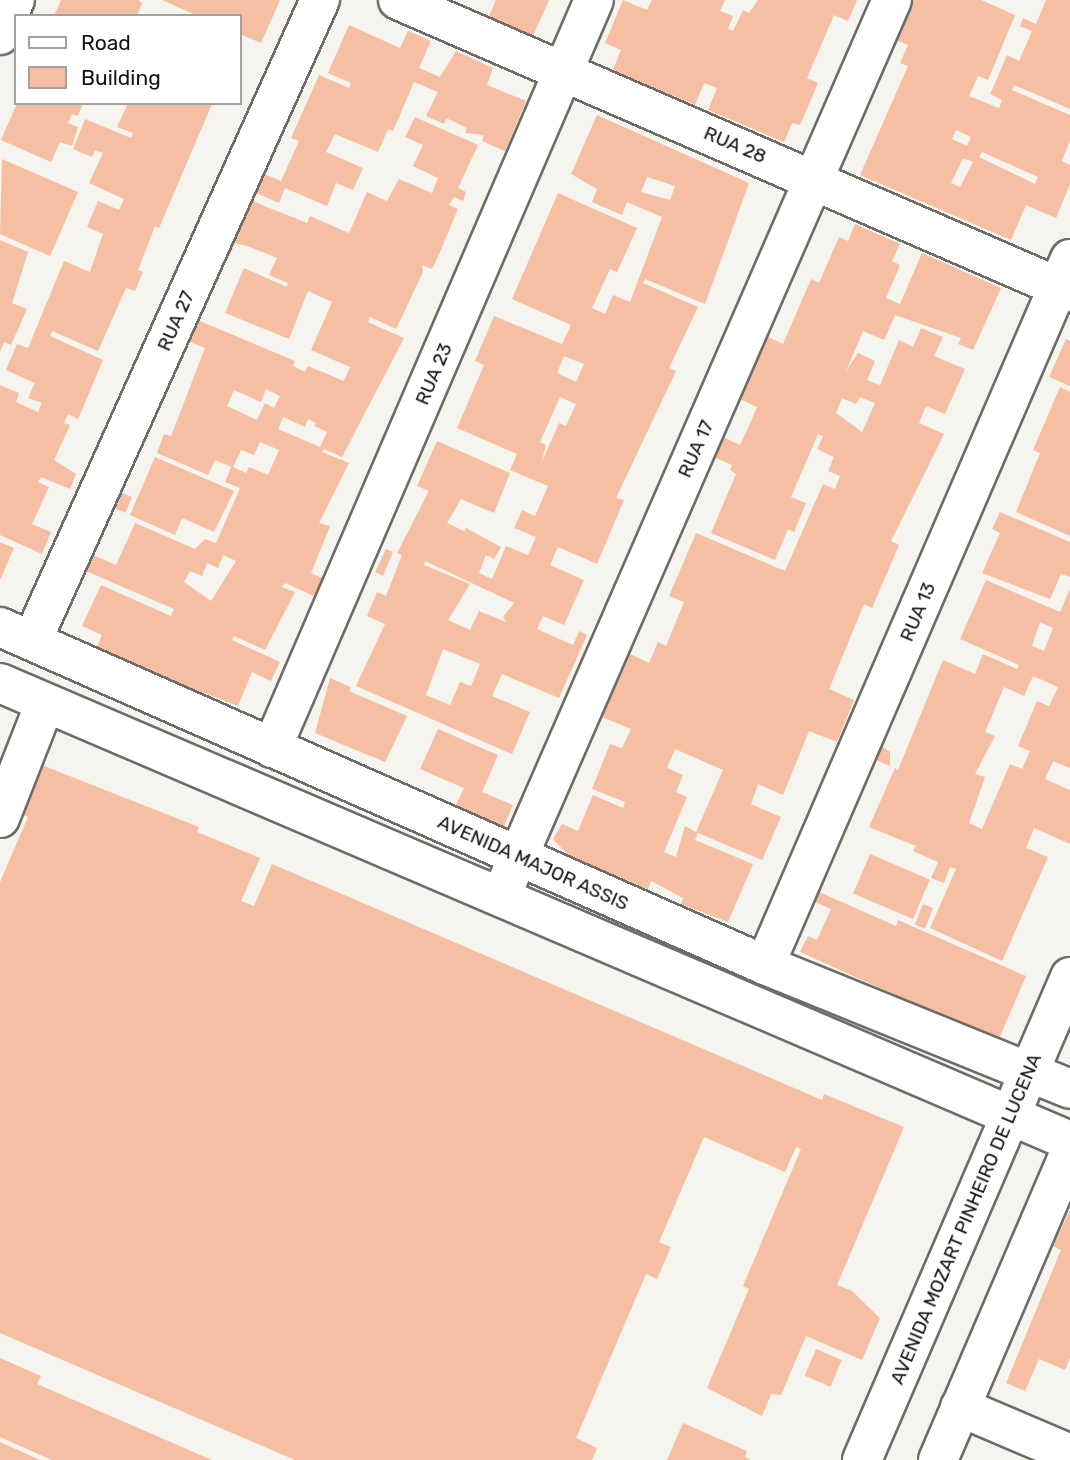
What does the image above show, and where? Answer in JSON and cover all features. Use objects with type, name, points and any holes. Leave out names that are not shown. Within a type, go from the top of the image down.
[{"type":"street","points":[[0,35],[15,0]]},
{"type":"street","name":"RUA 27","points":[[8,631],[320,0]]},
{"type":"street","name":"RUA 28","points":[[398,0],[814,179],[1066,279]]},
{"type":"street","name":"RUA 23","points":[[272,748],[594,0]]},
{"type":"street","name":"RUA 17","points":[[500,899],[892,0]]},
{"type":"street","name":"RUA 13","points":[[765,965],[1066,279]]},
{"type":"street","name":"AVENIDA MAJOR ASSIS","points":[[8,631],[765,965],[1070,1089]]},
{"type":"street","points":[[0,683],[1070,1141]]},
{"type":"street","points":[[0,818],[45,703]]},
{"type":"street","name":"AVENIDA MOZART PINHEIRO DE LUCENA","points":[[862,1460],[1070,977]]},
{"type":"street","points":[[938,1460],[1070,1152]]},
{"type":"street","points":[[960,1407],[1070,1454]]},
{"type":"building","points":[[61,0],[138,0],[142,3],[138,14],[55,14]]},
{"type":"building","points":[[162,0],[280,0],[261,43],[242,35],[242,14],[194,14]]},
{"type":"building","points":[[496,0],[549,0],[532,38],[488,18]]},
{"type":"building","points":[[623,0],[647,10],[652,0],[725,0],[720,11],[733,16],[728,29],[733,31],[743,10],[749,13],[758,0],[857,0],[848,21],[834,15],[807,78],[818,83],[800,125],[792,123],[784,142],[708,110],[717,88],[704,83],[695,105],[613,70],[621,50],[605,43]]},
{"type":"building","points":[[911,0],[981,0],[1015,15],[988,80],[978,76],[969,96],[999,108],[1002,100],[990,94],[1007,55],[1019,61],[1032,31],[1020,26],[1023,18],[1036,24],[1046,0],[1070,0],[1070,109],[1014,85],[1012,90],[1070,115],[1070,140],[1062,161],[1070,165],[1070,184],[1056,218],[1026,205],[1011,240],[860,175],[908,66],[900,63],[908,45],[894,39]],"holes":[[[956,130],[971,137],[967,146],[952,139]],[[982,152],[1038,177],[1035,184],[979,157]],[[963,158],[973,162],[960,187],[951,183]]]},
{"type":"building","points":[[349,25],[400,48],[408,31],[431,41],[419,68],[440,77],[456,51],[493,68],[487,85],[526,101],[505,151],[482,141],[484,135],[465,133],[467,128],[446,118],[444,124],[426,116],[438,92],[414,82],[393,131],[388,129],[378,152],[335,134],[326,152],[363,168],[353,190],[336,183],[327,206],[285,188],[279,203],[252,191],[249,199],[267,207],[307,223],[310,216],[349,233],[367,192],[387,201],[399,179],[432,193],[438,178],[413,166],[423,145],[405,137],[415,117],[478,145],[458,188],[466,192],[463,201],[454,197],[449,205],[458,209],[440,252],[432,269],[422,265],[423,272],[396,329],[370,317],[368,322],[404,338],[342,457],[324,449],[322,452],[349,463],[319,523],[330,526],[311,573],[322,578],[314,596],[285,583],[282,587],[295,592],[265,650],[234,636],[232,640],[280,662],[271,681],[252,672],[238,706],[202,692],[199,696],[95,652],[102,635],[82,626],[101,585],[171,616],[174,609],[86,571],[93,555],[116,565],[135,523],[195,549],[205,539],[216,543],[240,488],[225,482],[231,467],[215,460],[208,475],[157,453],[164,434],[171,436],[205,348],[185,340],[195,319],[295,361],[293,366],[305,372],[308,366],[344,381],[350,367],[311,350],[332,302],[308,291],[289,339],[225,313],[244,268],[287,287],[288,283],[269,275],[277,258],[235,243],[229,257],[222,255],[257,171],[281,181],[299,141],[291,138],[319,75],[349,88],[351,83],[328,73]],"holes":[[[266,389],[280,396],[274,408],[265,403],[257,420],[227,406],[234,390],[261,402]],[[283,417],[305,427],[308,419],[316,423],[314,426],[327,432],[320,447],[278,429]],[[260,442],[279,450],[268,475],[249,467],[246,473],[233,467],[241,450],[254,455]],[[223,555],[236,561],[211,601],[184,582],[190,571],[202,576],[207,563],[218,568]]]},
{"type":"building","points":[[16,105],[82,105],[78,116],[72,114],[68,123],[78,127],[72,146],[60,142],[51,162],[1,140]]},
{"type":"building","points":[[127,105],[212,105],[159,228],[155,226],[138,270],[143,272],[135,291],[126,288],[98,351],[52,331],[50,336],[103,360],[78,419],[68,414],[64,423],[70,425],[54,460],[76,474],[70,489],[41,477],[38,482],[49,487],[32,524],[51,532],[42,554],[0,535],[0,385],[19,393],[16,402],[38,412],[42,403],[28,398],[35,383],[6,370],[17,344],[28,348],[64,261],[90,272],[103,234],[87,227],[98,201],[119,210],[124,199],[89,183],[103,153],[95,150],[92,157],[73,149],[85,119],[131,138],[133,133],[117,127]]},
{"type":"building","points":[[597,115],[749,183],[705,304],[645,279],[643,283],[698,307],[669,368],[676,371],[616,498],[624,500],[597,564],[558,547],[550,565],[584,580],[564,625],[543,616],[537,629],[573,645],[579,631],[587,635],[559,698],[502,674],[492,696],[530,712],[512,754],[356,686],[385,624],[367,616],[377,592],[386,596],[402,555],[397,553],[429,491],[417,486],[437,441],[510,473],[494,513],[461,499],[447,523],[464,531],[466,528],[501,547],[494,559],[486,555],[479,573],[492,579],[506,546],[528,555],[536,537],[514,528],[522,510],[535,516],[548,486],[510,470],[517,454],[457,428],[484,365],[475,361],[494,316],[562,344],[571,325],[512,299],[558,193],[637,228],[617,272],[610,269],[592,308],[605,314],[613,295],[630,302],[662,217],[627,202],[622,215],[592,202],[597,189],[571,174]],"holes":[[[647,177],[675,186],[670,200],[641,192]],[[564,356],[584,364],[576,382],[557,373]],[[560,397],[576,404],[566,426],[559,423],[541,464],[546,445],[540,442]],[[425,561],[514,603],[503,617],[506,622],[479,611],[470,630],[448,620],[470,584],[424,565]],[[443,649],[480,664],[471,686],[460,682],[450,705],[426,695]]]},
{"type":"building","points":[[2,159],[78,192],[50,256],[0,234]]},
{"type":"building","points":[[855,224],[900,244],[892,261],[900,265],[886,298],[900,304],[922,253],[1001,288],[973,350],[958,344],[961,338],[895,315],[884,340],[863,331],[846,371],[858,353],[875,361],[867,380],[880,385],[899,340],[913,347],[921,328],[943,337],[934,356],[965,369],[945,414],[926,406],[919,423],[944,434],[891,541],[899,545],[872,608],[864,604],[829,689],[854,700],[837,742],[809,731],[783,795],[758,784],[751,804],[781,817],[762,860],[698,833],[695,840],[753,864],[728,922],[681,904],[683,898],[651,881],[648,889],[568,855],[553,839],[562,824],[578,831],[593,795],[623,808],[625,802],[592,789],[610,744],[622,748],[631,729],[602,717],[630,654],[649,663],[658,642],[666,646],[684,602],[669,596],[696,533],[785,571],[823,484],[835,489],[840,476],[828,471],[834,457],[817,449],[823,436],[818,434],[791,497],[806,503],[794,532],[788,529],[775,560],[711,533],[736,474],[730,470],[732,465],[714,457],[723,437],[740,445],[748,428],[757,407],[740,399],[766,336],[783,344],[811,279],[819,283],[839,237],[848,241]],"holes":[[[860,397],[875,403],[862,432],[836,413],[842,398],[856,404]],[[675,749],[723,770],[696,832],[685,826],[676,857],[664,852],[687,797],[676,792],[683,775],[667,768]]]},
{"type":"building","points":[[0,240],[28,252],[12,303],[27,309],[11,345],[4,342],[0,352]]},
{"type":"building","points":[[1066,339],[1070,341],[1070,386],[1049,377]]},
{"type":"building","points":[[1060,387],[1070,392],[1070,536],[1016,512],[1040,453],[1033,450]]},
{"type":"building","points":[[155,457],[234,491],[214,532],[182,518],[175,535],[130,515]]},
{"type":"building","points":[[120,492],[132,497],[125,513],[113,508]]},
{"type":"building","points":[[1000,512],[1070,542],[1070,577],[1061,574],[1050,599],[982,573],[1000,533],[992,529]]},
{"type":"building","points":[[0,542],[14,548],[0,580]]},
{"type":"building","points":[[386,549],[393,552],[383,576],[375,572]]},
{"type":"building","points":[[986,580],[1060,612],[1070,589],[1070,768],[1053,761],[1045,779],[1070,790],[1070,844],[1034,828],[1026,848],[1048,857],[1002,961],[930,928],[956,869],[950,867],[944,883],[931,878],[938,862],[913,851],[916,846],[869,827],[895,768],[898,770],[943,660],[975,674],[983,654],[1017,669],[1019,665],[960,639]],"holes":[[[1040,622],[1053,628],[1044,651],[1032,646]],[[1033,676],[1058,687],[1049,706],[1037,701],[1018,746],[1030,751],[1022,769],[1010,764],[982,829],[969,823],[985,777],[975,774],[995,736],[985,732],[1004,687],[1024,696]]]},
{"type":"building","points":[[330,678],[351,687],[349,691],[407,716],[385,762],[315,733]]},
{"type":"building","points":[[438,729],[498,755],[482,792],[513,805],[503,828],[455,807],[464,788],[420,769]]},
{"type":"building","points":[[880,745],[890,752],[890,766],[874,759]]},
{"type":"building","points":[[29,760],[199,827],[197,832],[260,858],[241,901],[254,906],[272,864],[822,1100],[824,1094],[904,1127],[837,1285],[852,1291],[880,1318],[862,1360],[806,1336],[781,1395],[771,1394],[762,1416],[707,1388],[749,1289],[743,1286],[801,1149],[796,1147],[785,1172],[704,1137],[659,1242],[671,1247],[657,1279],[646,1274],[576,1438],[597,1448],[592,1460],[295,1460],[0,1333],[0,882],[28,817],[9,808]]},
{"type":"building","points":[[870,854],[930,879],[913,919],[853,894]]},
{"type":"building","points":[[817,891],[896,926],[898,920],[1026,976],[998,1041],[800,952],[808,936],[817,940],[831,909],[813,901]]},
{"type":"building","points":[[923,904],[933,908],[925,929],[915,924]]},
{"type":"building","points":[[1070,1210],[1070,1358],[1065,1370],[1039,1359],[1025,1391],[1006,1383],[1061,1250],[1053,1246]]},
{"type":"building","points":[[816,1349],[842,1360],[830,1387],[805,1376]]},
{"type":"building","points":[[0,1358],[41,1376],[37,1384],[212,1460],[52,1460],[0,1437]]},
{"type":"building","points":[[683,1423],[747,1451],[745,1457],[751,1460],[667,1460]]},
{"type":"building","points":[[0,1442],[40,1460],[0,1460]]}]
